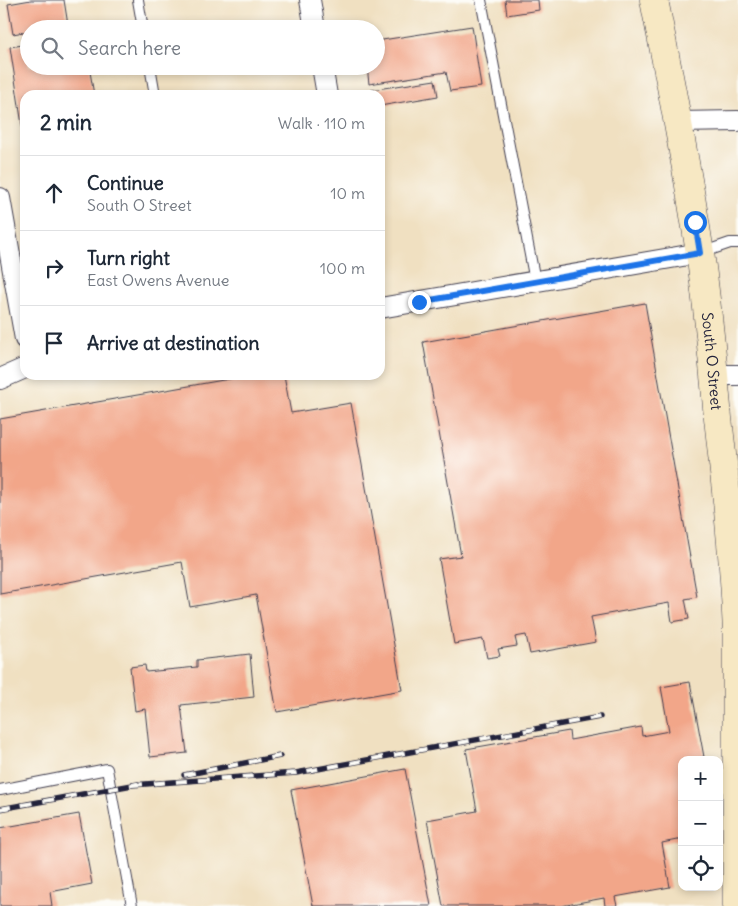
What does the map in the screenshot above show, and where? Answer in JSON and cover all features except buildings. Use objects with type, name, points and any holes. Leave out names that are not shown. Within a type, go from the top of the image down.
[{"type":"main road","name":"South O Street","points":[[654,0],[678,122],[700,253],[726,375],[733,499],[737,632],[737,905]]},
{"type":"street","points":[[310,0],[313,20]]},
{"type":"street","points":[[324,75],[326,90]]},
{"type":"street","points":[[678,122],[738,121]]},
{"type":"street","points":[[0,198],[20,311]]},
{"type":"street","points":[[385,307],[700,253]]},
{"type":"street","points":[[0,379],[20,370]]},
{"type":"lane","points":[[138,0],[141,20]]},
{"type":"lane","points":[[481,0],[535,281]]},
{"type":"lane","points":[[152,75],[155,90]]},
{"type":"lane","points":[[700,253],[730,243],[738,243]]},
{"type":"lane","points":[[0,790],[108,768],[132,906]]},
{"type":"railway","points":[[132,785],[296,773],[600,717]]},
{"type":"railway","points":[[184,775],[280,756]]},
{"type":"railway","points":[[0,809],[138,784]]},
{"type":"route","points":[[419,302],[700,253],[695,222]]}]
